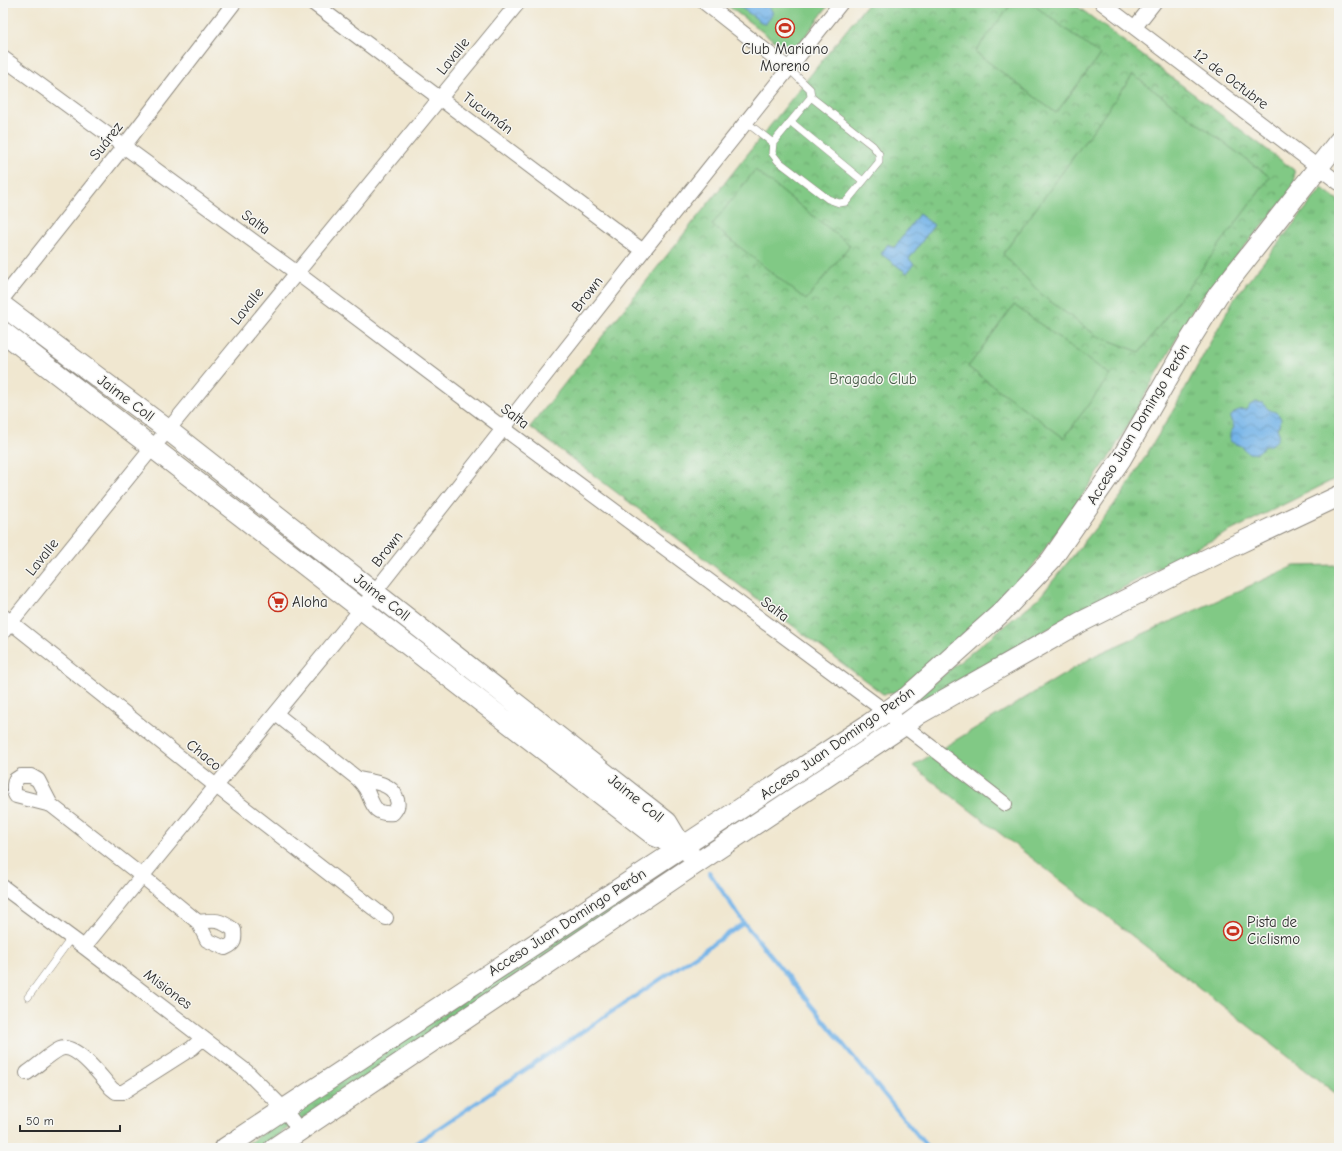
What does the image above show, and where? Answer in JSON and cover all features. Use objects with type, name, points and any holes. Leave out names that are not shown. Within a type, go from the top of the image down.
[{"type":"main road","name":"Acceso Juan Domingo Perón","points":[[225,1148],[886,712],[907,697],[1002,612],[1051,560],[1121,459],[1188,343],[1215,301],[1317,167],[1339,141]]},
{"type":"main road","name":"Jaime Coll","points":[[3,306],[168,430],[667,822],[682,847]]},
{"type":"main road","name":"Jaime Coll","points":[[3,332],[655,836],[682,847]]},
{"type":"main road","name":"Acceso Juan Domingo Perón","points":[[274,1148],[903,726],[918,714],[1081,622],[1229,548],[1339,496]]},
{"type":"main road","points":[[682,847],[700,861]]},
{"type":"street","name":"Suárez","points":[[3,298],[124,146],[234,3]]},
{"type":"street","name":"Tucumán","points":[[313,3],[643,251]]},
{"type":"street","name":"Lavalle","points":[[6,624],[168,430],[518,3]]},
{"type":"street","points":[[705,3],[789,69]]},
{"type":"street","name":"Brown","points":[[84,946],[375,592],[643,251],[841,3]]},
{"type":"street","name":"12 de Octubre","points":[[1102,3],[1339,183]]},
{"type":"street","points":[[1135,28],[1154,3]]},
{"type":"street","name":"Salta","points":[[3,58],[297,273],[886,712],[1006,804]]},
{"type":"street","name":"Chaco","points":[[6,624],[386,918]]},
{"type":"street","points":[[276,714],[358,779]]},
{"type":"street","points":[[51,805],[198,922]]},
{"type":"street","name":"Misiones","points":[[3,887],[84,946],[246,1070],[284,1109],[300,1131]]},
{"type":"street","points":[[28,1073],[60,1048],[70,1048],[78,1052],[111,1088],[116,1092],[123,1092],[192,1048],[203,1038]]},
{"type":"lane","points":[[789,69],[810,88],[811,97],[773,143],[772,153],[778,161],[828,199],[839,203],[846,202],[879,162],[879,154],[873,146],[811,97]]},
{"type":"lane","points":[[746,122],[773,143]]},
{"type":"lane","points":[[791,122],[863,181]]},
{"type":"lane","points":[[28,997],[72,937]]},
{"type":"green space","name":"Club Mariano Moreno","points":[[724,3],[830,3],[792,54]]},
{"type":"green space","name":"Bragado Club","points":[[868,3],[1073,3],[1294,170],[1295,187],[1196,304],[1112,453],[1016,590],[903,692],[883,694],[530,427]]},
{"type":"green space","points":[[1012,3],[1031,3],[1100,55],[1056,113],[975,52]]},
{"type":"green space","points":[[1133,75],[1270,177],[1140,352],[1097,336],[1043,296],[1003,254]]},
{"type":"green space","points":[[755,170],[850,245],[806,300],[712,225]]},
{"type":"green space","points":[[1322,188],[1339,201],[1339,477],[1186,553],[1008,651],[927,705],[920,704],[918,700],[921,693],[1039,598],[1122,495],[1174,409],[1234,299]]},
{"type":"green space","points":[[1014,305],[1110,375],[1064,438],[968,367]]},
{"type":"green space","name":"Pista de Ciclismo","points":[[1339,565],[1339,1096],[913,766],[1096,655],[1294,566]]},
{"type":"green space","points":[[877,726],[883,732],[258,1148],[241,1148]]},
{"type":"water","points":[[735,3],[767,3],[773,13],[765,25]]},
{"type":"water","points":[[919,214],[934,225],[909,259],[914,264],[907,273],[881,254],[888,244],[894,248]]},
{"type":"water","points":[[1256,402],[1263,403],[1268,409],[1277,413],[1281,419],[1277,428],[1278,439],[1271,445],[1264,446],[1259,452],[1253,454],[1247,452],[1242,446],[1230,441],[1230,434],[1234,427],[1230,418],[1236,411],[1246,410],[1250,405]]},
{"type":"waterway","points":[[709,872],[744,923],[928,1148]]},
{"type":"waterway","points":[[409,1148],[744,923]]},
{"type":"place","name":"Club Mariano Moreno","points":[[785,28]]},
{"type":"place","name":"Aloha","points":[[278,602]]},
{"type":"place","name":"Pista de Ciclismo","points":[[1233,931]]}]
